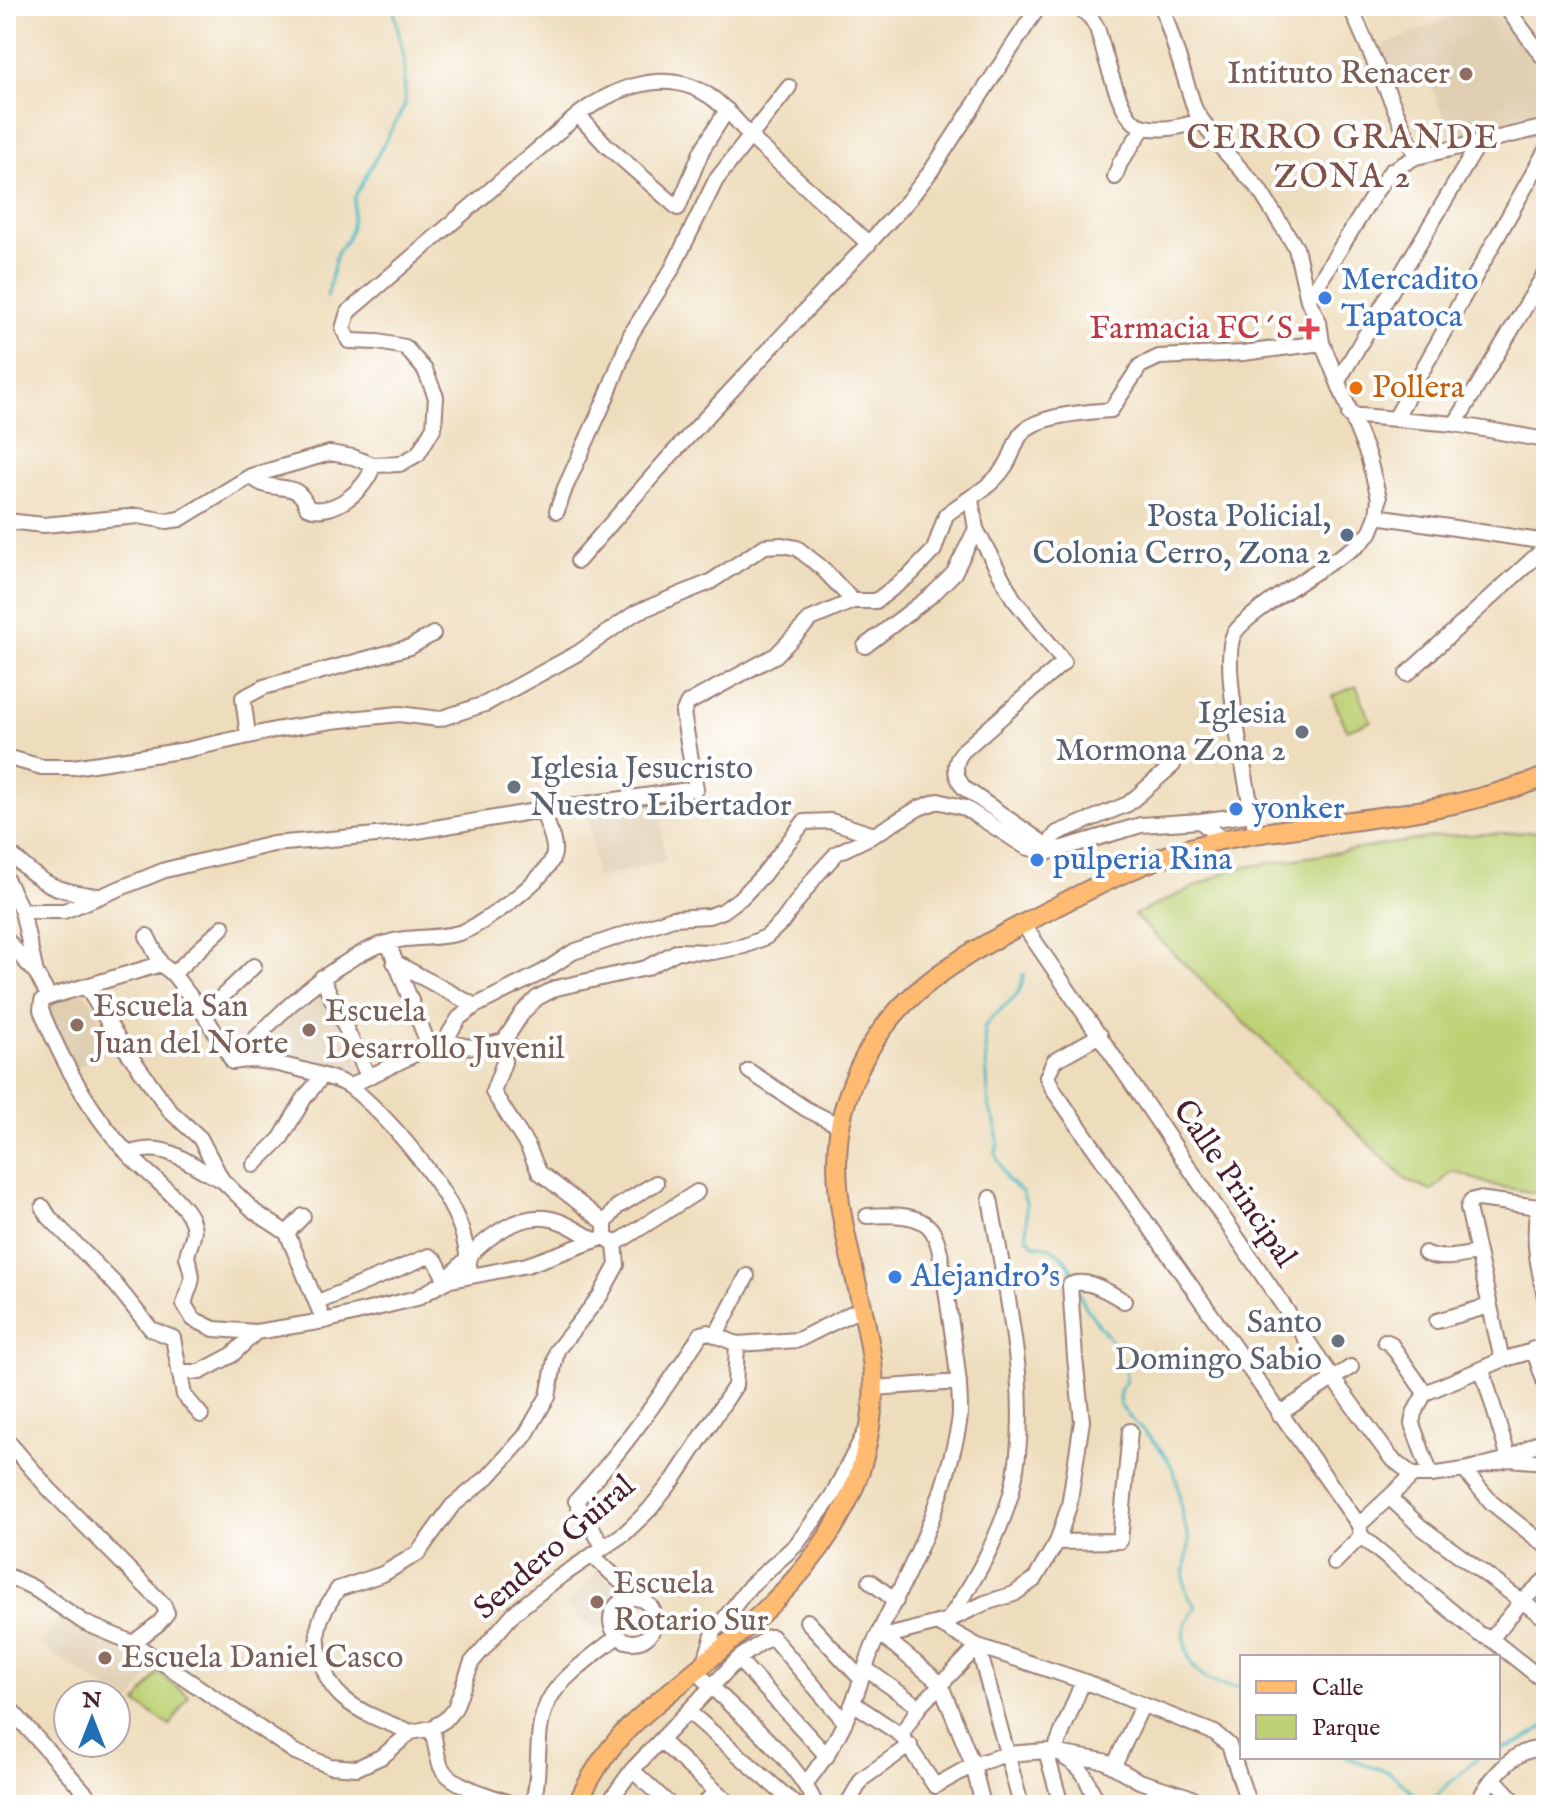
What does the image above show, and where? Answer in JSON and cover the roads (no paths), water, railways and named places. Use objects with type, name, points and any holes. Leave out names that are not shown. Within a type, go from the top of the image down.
[{"type":"main road","points":[[577,1805],[596,1766],[631,1723],[795,1583],[825,1543],[857,1479],[874,1388],[872,1360],[838,1192],[836,1150],[856,1075],[884,1028],[903,1004],[946,968],[1023,924],[1086,891],[1172,854],[1256,834],[1454,806],[1546,776]]},
{"type":"street","points":[[578,561],[671,455],[907,202],[931,171],[1039,6]]},
{"type":"street","points":[[1078,6],[1097,28],[1125,112],[1136,125],[1166,129],[1201,121]]},
{"type":"street","points":[[1162,6],[1201,121],[1258,188],[1296,248],[1308,300],[1319,322],[1322,343],[1371,468],[1379,498],[1377,516],[1370,533],[1358,545],[1250,617],[1233,635],[1228,663],[1256,834]]},
{"type":"street","points":[[1350,6],[1416,157]]},
{"type":"street","points":[[1505,6],[1546,61]]},
{"type":"street","points":[[6,521],[44,525],[138,516],[167,521],[180,519],[251,476],[330,453],[373,465],[400,464],[418,454],[434,427],[436,397],[425,370],[405,347],[349,341],[343,329],[348,312],[578,115],[617,90],[660,81],[681,84],[702,93],[727,110],[749,136],[869,244]]},
{"type":"street","points":[[557,511],[631,334],[672,269],[716,180],[789,87]]},
{"type":"street","points":[[578,115],[606,145],[678,208],[702,150],[727,110]]},
{"type":"street","points":[[1115,177],[1120,163],[1144,127]]},
{"type":"street","points":[[1308,300],[1391,171],[1416,157],[1546,127]]},
{"type":"street","points":[[1338,381],[1479,143]]},
{"type":"street","points":[[1396,417],[1546,150]]},
{"type":"street","points":[[1455,424],[1546,272]]},
{"type":"street","points":[[22,911],[64,911],[165,870],[273,844],[411,832],[696,789],[683,713],[688,703],[776,655],[811,619],[853,601],[876,601],[911,574],[934,550],[946,515],[971,500],[1005,468],[1022,433],[1045,420],[1111,410],[1140,366],[1159,357],[1243,353],[1322,343]]},
{"type":"street","points":[[1349,415],[1455,424],[1546,440]]},
{"type":"street","points":[[251,476],[262,484],[298,491],[307,507],[315,510],[334,507],[345,499],[369,476],[373,465]]},
{"type":"street","points":[[971,500],[976,529],[1013,598],[1064,662],[963,751],[956,765],[957,778],[964,788],[1046,850]]},
{"type":"street","points":[[1377,516],[1546,544]]},
{"type":"street","points":[[865,646],[933,594],[954,573],[976,529]]},
{"type":"street","points":[[1407,674],[1546,544]]},
{"type":"street","points":[[6,757],[42,767],[73,767],[186,750],[248,735],[378,716],[399,714],[439,719],[485,704],[578,653],[635,613],[710,582],[765,546],[797,548],[822,568],[853,601]]},
{"type":"street","points":[[248,735],[243,698],[246,695],[264,687],[410,647],[433,634]]},
{"type":"street","points":[[1046,850],[1057,833],[1128,804],[1173,765]]},
{"type":"street","points":[[411,1732],[358,1708],[341,1696],[329,1681],[322,1662],[318,1630],[321,1618],[338,1589],[383,1574],[418,1553],[452,1506],[488,1477],[525,1436],[548,1396],[557,1350],[600,1296],[617,1265],[605,1236],[539,1172],[528,1147],[496,1096],[495,1085],[504,1062],[504,1041],[523,1012],[537,998],[556,988],[646,968],[678,951],[712,952],[744,946],[766,937],[782,922],[837,853],[919,808],[938,801],[965,808],[1026,847],[1046,850],[1141,825],[1253,814]]},
{"type":"street","points":[[233,1062],[282,1010],[322,977],[355,956],[388,943],[463,933],[501,911],[536,879],[553,858],[554,848],[542,810]]},
{"type":"street","points":[[350,1086],[446,1039],[459,1018],[475,1006],[543,972],[573,952],[673,918],[709,916],[723,911],[763,875],[804,822],[831,821],[874,835]]},
{"type":"street","points":[[1200,821],[1223,840]]},
{"type":"street","points":[[6,850],[31,874],[54,888],[98,896]]},
{"type":"street","points":[[6,879],[22,911],[36,973]]},
{"type":"street","name":"Calle Principal","points":[[1023,924],[1334,1380],[1391,1458],[1413,1475]]},
{"type":"street","points":[[173,974],[223,927]]},
{"type":"street","points":[[147,936],[161,964],[173,974],[204,1014],[233,1062]]},
{"type":"street","points":[[6,939],[36,973],[49,997]]},
{"type":"street","points":[[388,943],[429,1046]]},
{"type":"street","points":[[394,962],[475,1006]]},
{"type":"street","points":[[161,964],[49,997],[42,1001],[41,1010],[53,1038],[89,1101],[128,1154],[189,1215],[195,1230],[187,1257],[193,1280],[184,1304],[193,1319],[214,1329],[256,1332],[324,1321],[417,1298],[446,1281],[527,1265],[605,1236],[697,1192]]},
{"type":"street","points":[[204,1014],[254,966]]},
{"type":"street","points":[[322,977],[368,1076]]},
{"type":"street","points":[[86,986],[121,1043],[171,1112],[200,1138],[222,1180]]},
{"type":"street","points":[[1100,1035],[1054,1061],[1047,1077],[1054,1091],[1360,1530],[1479,1634],[1491,1639],[1532,1675],[1544,1681]]},
{"type":"street","points":[[446,1039],[469,1048],[504,1041]]},
{"type":"street","points":[[233,1062],[250,1060],[289,1067],[350,1086],[433,1176],[457,1219],[471,1275]]},
{"type":"street","points":[[749,1071],[806,1109],[840,1126]]},
{"type":"street","points":[[254,1165],[281,1138],[305,1097],[322,1077]]},
{"type":"street","points":[[128,1154],[146,1148],[170,1151],[222,1180],[255,1212],[287,1233],[324,1321]]},
{"type":"street","points":[[605,1236],[617,1207],[656,1183]]},
{"type":"street","points":[[943,1621],[979,1575],[1001,1522],[1011,1492],[1020,1425],[1018,1362],[990,1198]]},
{"type":"street","points":[[1502,1360],[1476,1253],[1468,1208],[1471,1201],[1478,1199],[1542,1207],[1534,1232],[1534,1252],[1546,1301]]},
{"type":"street","points":[[43,1207],[49,1217],[115,1284],[151,1329],[173,1338]]},
{"type":"street","points":[[806,1783],[827,1756],[845,1722],[940,1501],[960,1414],[959,1382],[938,1238],[926,1223],[915,1217],[901,1214],[867,1216]]},
{"type":"street","points":[[287,1233],[303,1216]]},
{"type":"street","points":[[446,1281],[467,1257],[496,1234],[536,1217],[560,1221],[605,1236]]},
{"type":"street","points":[[1425,1253],[1450,1258],[1476,1253]]},
{"type":"street","points":[[318,1302],[429,1256],[436,1261],[446,1281]]},
{"type":"street","points":[[716,1335],[747,1276]]},
{"type":"street","points":[[880,1638],[943,1621],[1030,1585],[1057,1542],[1069,1506],[1082,1421],[1070,1285],[1084,1283],[1124,1301]]},
{"type":"street","points":[[1437,1321],[1489,1306]]},
{"type":"street","points":[[638,1598],[623,1599],[613,1609],[611,1623],[618,1636],[630,1642],[643,1639],[652,1630],[655,1623],[653,1610],[638,1598],[598,1552],[576,1501],[648,1415],[701,1334],[708,1332],[737,1344],[798,1340],[862,1308]]},
{"type":"street","points":[[193,1319],[173,1338],[184,1395],[201,1415]]},
{"type":"street","points":[[179,1372],[200,1372],[232,1355],[256,1332]]},
{"type":"street","points":[[1385,1341],[1390,1343],[1425,1393]]},
{"type":"street","name":"Sendero Guiral","points":[[432,1728],[445,1720],[455,1708],[472,1662],[503,1625],[554,1581],[625,1533],[674,1479],[735,1386],[737,1344]]},
{"type":"street","points":[[1431,1475],[1412,1424],[1414,1413],[1425,1393],[1502,1360],[1540,1348],[1546,1386]]},
{"type":"street","points":[[1279,1414],[1351,1367]]},
{"type":"street","points":[[1482,1369],[1509,1459]]},
{"type":"street","points":[[874,1388],[959,1382]]},
{"type":"street","points":[[816,1805],[806,1783],[785,1756],[711,1688],[701,1666],[714,1632],[750,1586],[796,1545],[832,1496],[869,1425]]},
{"type":"street","points":[[1057,1542],[1120,1541],[1130,1431]]},
{"type":"street","points":[[1334,1563],[1360,1530],[1413,1475],[1464,1470],[1509,1459],[1546,1438]]},
{"type":"street","points":[[6,1439],[49,1489],[163,1604],[167,1613],[133,1643]]},
{"type":"street","points":[[1509,1459],[1546,1462]]},
{"type":"street","points":[[1464,1470],[1492,1503],[1546,1546]]},
{"type":"street","points":[[1390,1498],[1421,1527],[1546,1619]]},
{"type":"street","points":[[6,1575],[32,1587],[85,1623],[133,1643],[295,1752],[330,1766],[357,1768],[383,1756],[411,1732],[432,1728],[445,1774],[475,1791],[516,1805]]},
{"type":"street","points":[[1491,1639],[1522,1601],[1546,1579]]},
{"type":"street","points":[[870,1581],[896,1601]]},
{"type":"street","points":[[807,1621],[864,1674],[919,1707]]},
{"type":"street","points":[[943,1621],[978,1646],[1083,1681],[1215,1733],[1229,1745],[1249,1805]]},
{"type":"street","points":[[532,1805],[548,1700],[564,1682],[618,1636]]},
{"type":"street","points":[[607,1805],[632,1770],[738,1659],[772,1637],[845,1722]]},
{"type":"street","points":[[880,1638],[940,1683],[973,1765],[983,1805]]},
{"type":"street","points":[[847,1805],[862,1779],[905,1740],[919,1707],[978,1646]]},
{"type":"street","points":[[978,1646],[1021,1805]]},
{"type":"street","points":[[738,1659],[827,1756]]},
{"type":"street","points":[[1061,1805],[1050,1751],[1083,1681]]},
{"type":"street","points":[[853,1703],[905,1740],[935,1786],[973,1765],[1007,1754],[1050,1751],[1104,1761],[1139,1781],[1187,1796],[1204,1805]]},
{"type":"street","points":[[6,1704],[96,1805]]},
{"type":"street","points":[[1114,1766],[1142,1706]]},
{"type":"street","points":[[689,1712],[796,1805]]},
{"type":"street","points":[[661,1741],[731,1805]]},
{"type":"street","points":[[1477,1805],[1494,1779],[1519,1754],[1533,1749],[1543,1752]]},
{"type":"street","points":[[1050,1751],[1079,1765],[1102,1805]]},
{"type":"street","points":[[632,1770],[670,1805]]},
{"type":"street","points":[[1494,1779],[1518,1805]]},
{"type":"street","points":[[703,1805],[716,1791]]},
{"type":"waterway","points":[[327,297],[337,252],[351,229],[355,196],[405,105],[404,59],[393,6]]},
{"type":"waterway","points":[[1540,891],[1546,892]]},
{"type":"waterway","points":[[1023,974],[1014,997],[984,1028],[989,1108],[998,1141],[996,1155],[1007,1180],[1022,1192],[1026,1203],[1027,1237],[1035,1245],[1049,1248],[1060,1255],[1075,1278]]},
{"type":"waterway","points":[[1078,1289],[1123,1363],[1126,1379],[1120,1392],[1120,1405],[1163,1453],[1175,1474],[1189,1540],[1184,1583],[1196,1606],[1184,1629],[1191,1662],[1211,1681],[1240,1687]]},
{"type":"waterway","points":[[1500,1749],[1520,1742],[1546,1726]]},
{"type":"waterway","points":[[1351,1759],[1391,1773],[1427,1805]]},
{"type":"waterway","points":[[1428,1803],[1476,1759]]},
{"type":"place","name":"Intituto Renacer","points":[[1466,74]]},
{"type":"place","name":"Mercadito Tapatoca","points":[[1325,298]]},
{"type":"place","name":"Farmacia FC´S","points":[[1309,329]]},
{"type":"place","name":"Pollera","points":[[1356,388]]},
{"type":"place","name":"Posta Policial, Colonia Cerro, Zona 2","points":[[1347,535]]},
{"type":"place","name":"Iglesia Mormona Zona 2","points":[[1302,732]]},
{"type":"place","name":"Iglesia Jesucristo Nuestro Libertador","points":[[514,787]]},
{"type":"place","name":"yonker","points":[[1236,809]]},
{"type":"place","name":"pulperia Rina","points":[[1037,860]]},
{"type":"place","name":"Escuela San Juan del Norte","points":[[77,1025]]},
{"type":"place","name":"Escuela Desarrollo Juvenil","points":[[309,1030]]},
{"type":"place","name":"Alejandro's","points":[[895,1277]]},
{"type":"place","name":"Santo Domingo Sabio","points":[[1338,1341]]},
{"type":"place","name":"Escuela Rotario Sur","points":[[597,1602]]},
{"type":"place","name":"Escuela Daniel Casco","points":[[105,1658]]},
{"type":"district","name":"CERRO GRANDE ZONA 2","points":[[1343,158]]}]
